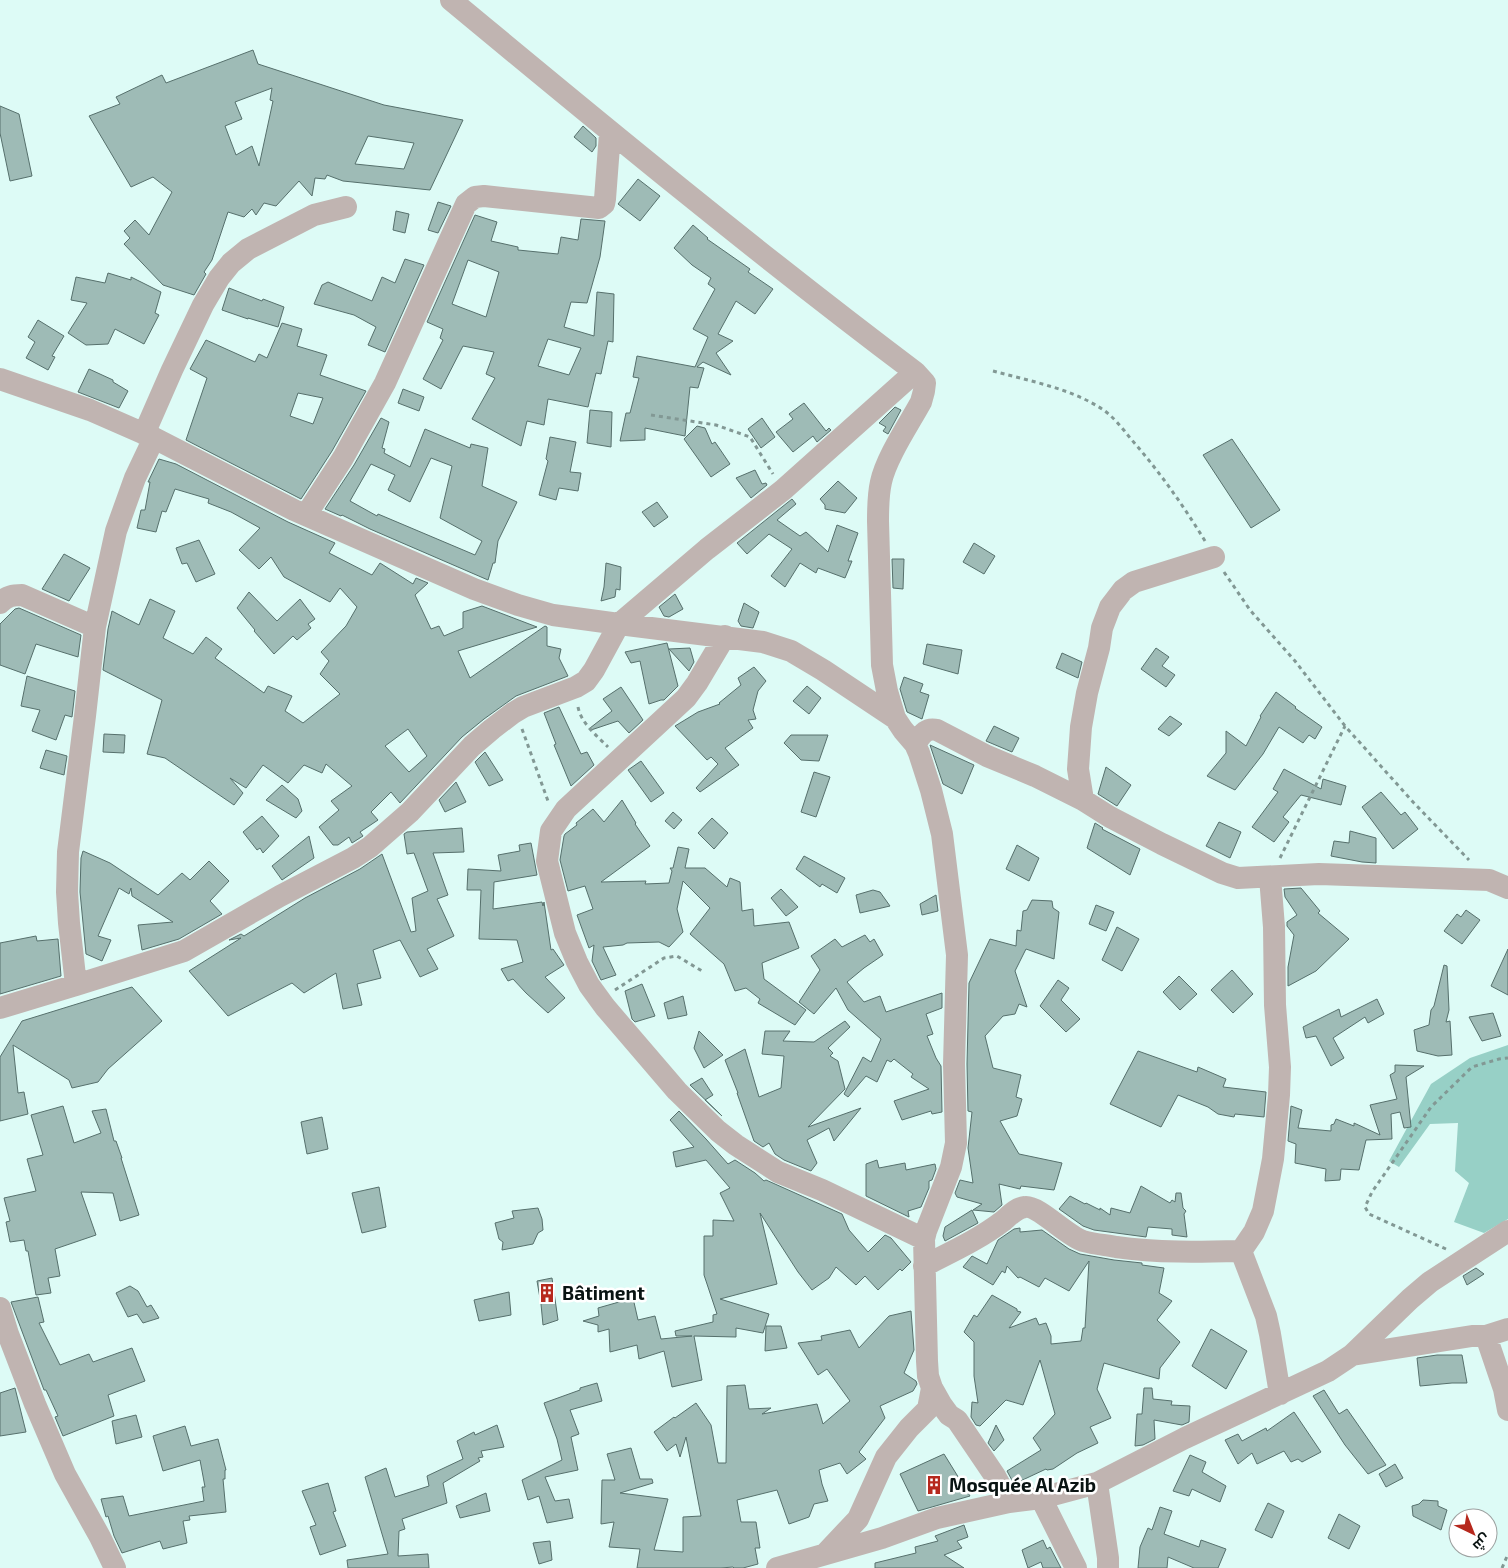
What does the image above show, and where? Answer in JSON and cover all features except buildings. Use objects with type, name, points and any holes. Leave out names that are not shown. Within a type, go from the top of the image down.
[{"type":"street","points":[[451,0],[610,133],[772,264],[915,372],[925,383],[920,402],[887,464],[881,481],[878,501],[878,560],[882,665],[895,718],[919,753],[942,834],[957,955],[954,1064],[956,1143],[951,1167],[924,1238],[927,1361],[932,1388],[928,1409],[909,1428],[886,1457],[858,1519],[825,1554]]},
{"type":"street","points":[[306,515],[343,458],[385,383],[466,204],[475,197],[484,196],[599,208],[604,204],[605,199],[610,133]]},
{"type":"street","points":[[76,985],[67,892],[68,852],[86,716],[95,627],[116,531],[134,478],[172,370],[218,278],[231,263],[248,249],[314,215],[346,206]]},
{"type":"street","points":[[0,1008],[184,951],[280,896],[353,858],[388,832],[410,812],[472,746],[514,712],[576,687],[586,680],[594,670],[620,624],[707,549],[783,490],[915,372]]},
{"type":"street","points":[[0,379],[90,410],[149,436],[306,515],[474,589],[553,615],[763,642],[792,651],[895,718]]},
{"type":"street","points":[[1083,800],[1078,769],[1081,727],[1102,628],[1110,607],[1123,590],[1134,582],[1214,557]]},
{"type":"street","points":[[0,603],[8,597],[22,595],[95,627]]},
{"type":"street","points":[[725,636],[686,698],[566,808],[551,831],[547,861],[565,933],[576,962],[588,985],[677,1091],[718,1131],[778,1172],[822,1190],[924,1238]]},
{"type":"street","points":[[914,744],[925,732],[932,729],[937,730],[1083,800],[1110,817],[1162,844],[1238,878],[1319,874],[1498,884]]},
{"type":"street","points":[[1241,1251],[1254,1232],[1263,1212],[1272,1158],[1279,1095],[1280,1067],[1275,1005],[1274,927],[1270,877]]},
{"type":"street","points":[[924,1266],[972,1242],[990,1231],[1014,1212],[1027,1206],[1036,1210],[1074,1238],[1085,1242],[1168,1252],[1241,1251]]},
{"type":"street","points":[[777,1568],[882,1538],[937,1518],[1009,1502],[1041,1498],[1096,1483],[1185,1438],[1328,1371],[1352,1354],[1430,1282],[1508,1231]]},
{"type":"street","points":[[1241,1251],[1266,1316],[1280,1394]]},
{"type":"street","points":[[0,1308],[35,1404],[65,1474],[115,1568]]},
{"type":"street","points":[[1352,1354],[1472,1336],[1486,1336],[1508,1329]]},
{"type":"street","points":[[1486,1336],[1504,1389],[1508,1410]]},
{"type":"street","points":[[932,1388],[949,1415],[957,1420],[995,1476],[1009,1502]]},
{"type":"street","points":[[1096,1483],[1108,1568]]},
{"type":"street","points":[[1041,1498],[1076,1568]]},
{"type":"path","points":[[993,371],[1046,385],[1080,398],[1103,409],[1118,423],[1185,508],[1214,557],[1250,610],[1295,661],[1345,726],[1413,802],[1498,884]]},
{"type":"path","points":[[651,415],[716,425],[750,437],[783,490]]},
{"type":"path","points":[[576,687],[579,713],[592,731],[619,758]]},
{"type":"path","points":[[514,712],[524,734],[556,823]]},
{"type":"path","points":[[1270,877],[1345,726]]},
{"type":"path","points":[[600,1000],[664,958],[676,956],[702,972]]},
{"type":"path","points":[[1464,1258],[1369,1214],[1365,1207],[1372,1192],[1430,1107],[1472,1067],[1508,1058]]},
{"type":"path","points":[[1502,1568],[1508,1554]]},
{"type":"green space","points":[[1508,1045],[1508,1219],[1484,1233],[1454,1222],[1469,1183],[1455,1171],[1458,1123],[1430,1124],[1399,1167],[1389,1161],[1431,1084],[1470,1058]]},
{"type":"place","name":"Bâtiment","points":[[547,1293]]},
{"type":"place","name":"Mosquée Al Azib","points":[[934,1485]]}]
